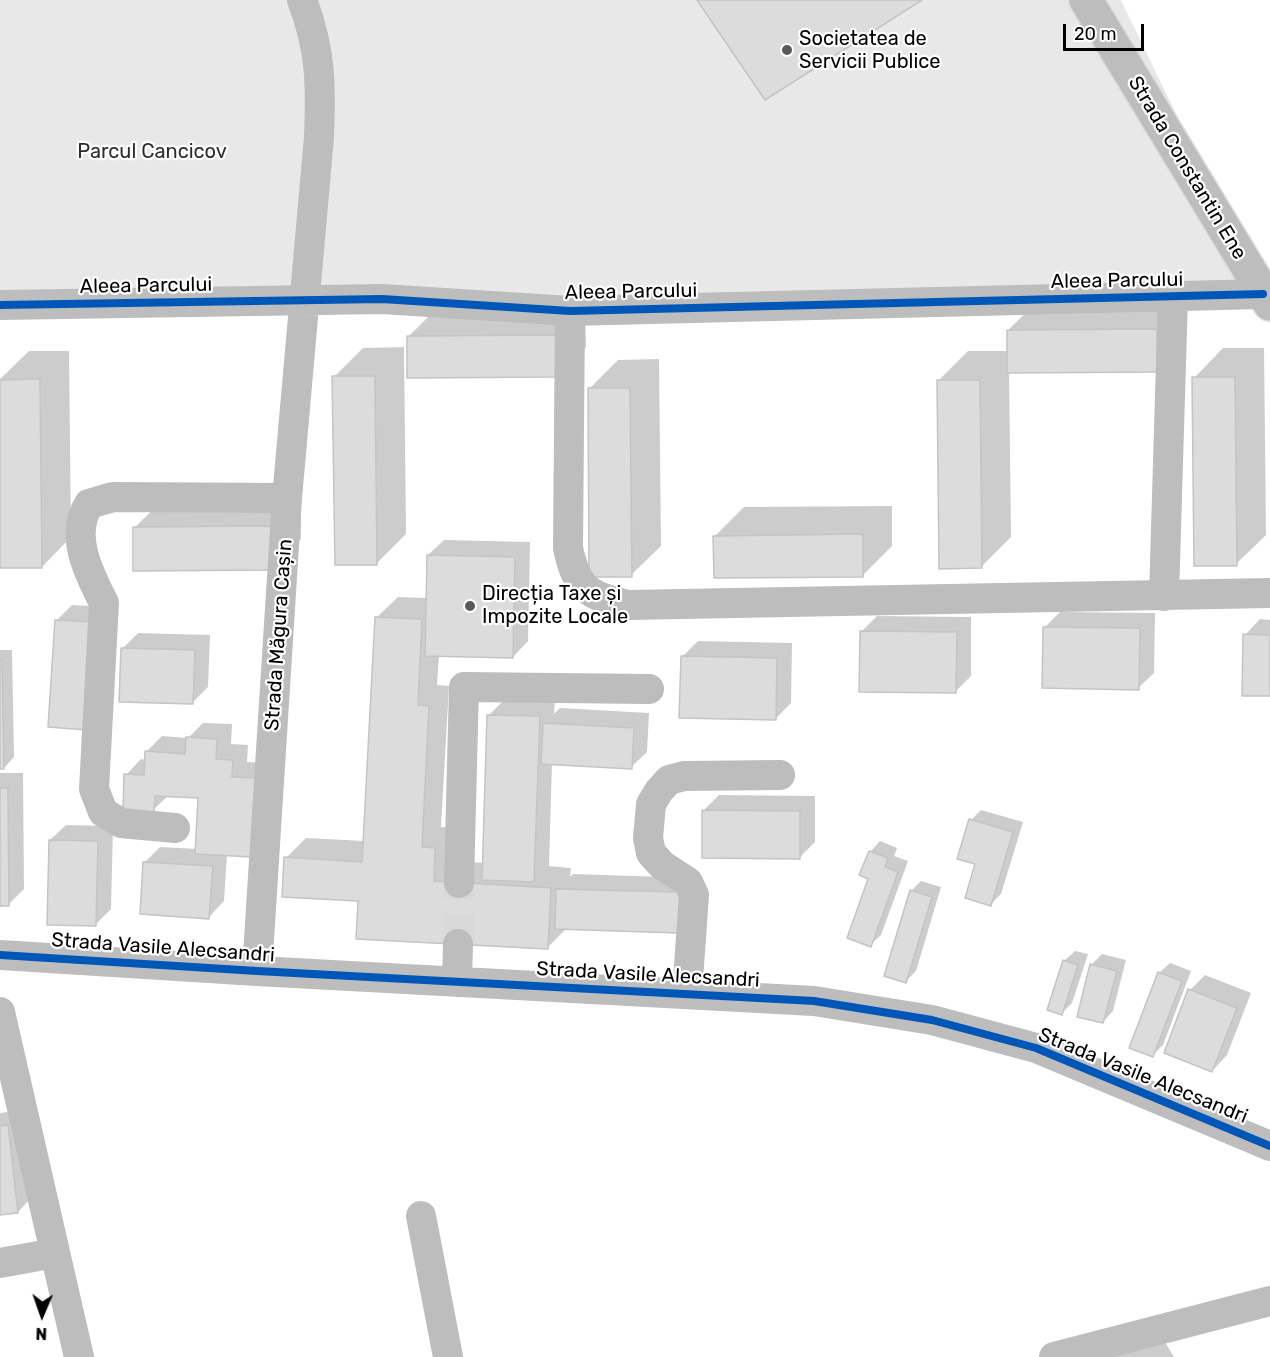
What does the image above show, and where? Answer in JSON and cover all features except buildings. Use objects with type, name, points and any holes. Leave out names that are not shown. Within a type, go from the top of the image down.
[{"type":"main road","name":"Strada Constantin Ene","points":[[1086,0],[1267,299]]},
{"type":"street","name":"Strada Măgura Cașin","points":[[258,971],[287,498],[306,300],[321,95],[319,58],[313,31],[302,0]]},
{"type":"street","name":"Aleea Parcului","points":[[0,305],[382,299],[570,311],[1173,296],[1267,299]]},
{"type":"street","points":[[1164,596],[1173,296]]},
{"type":"street","name":"Aleea Parcului","points":[[570,311],[568,548],[572,567],[582,585],[598,597],[628,605],[1270,593]]},
{"type":"street","points":[[175,828],[121,823],[103,812],[94,789],[104,603],[92,579],[82,550],[81,523],[85,511],[89,504],[113,497],[287,498]]},
{"type":"street","points":[[459,883],[464,687],[649,689]]},
{"type":"street","points":[[687,994],[694,895],[688,882],[662,865],[651,853],[648,838],[651,804],[669,780],[684,776],[780,774]]},
{"type":"street","points":[[457,982],[458,944]]},
{"type":"street","name":"Strada Vasile Alecsandri","points":[[0,954],[258,971],[814,1001],[932,1020],[1036,1048],[1270,1146]]},
{"type":"street","points":[[0,1012],[79,1357]]},
{"type":"street","points":[[421,1216],[448,1357]]},
{"type":"street","points":[[0,1263],[56,1253]]},
{"type":"street","points":[[1054,1357],[1270,1301]]},
{"type":"green space","name":"Parcul Cancicov","points":[[0,0],[1121,0],[1263,294],[0,306]]},
{"type":"tunnel","points":[[458,944],[459,883]]},
{"type":"cycle path","points":[[0,305],[382,299],[570,311],[1263,294]]},
{"type":"cycle path","points":[[0,955],[814,1001],[932,1020],[1036,1048],[1270,1146]]},
{"type":"place","name":"Societatea de Servicii Publice","points":[[787,50]]},
{"type":"place","name":"Direcția Taxe și Impozite Locale","points":[[470,606]]}]
